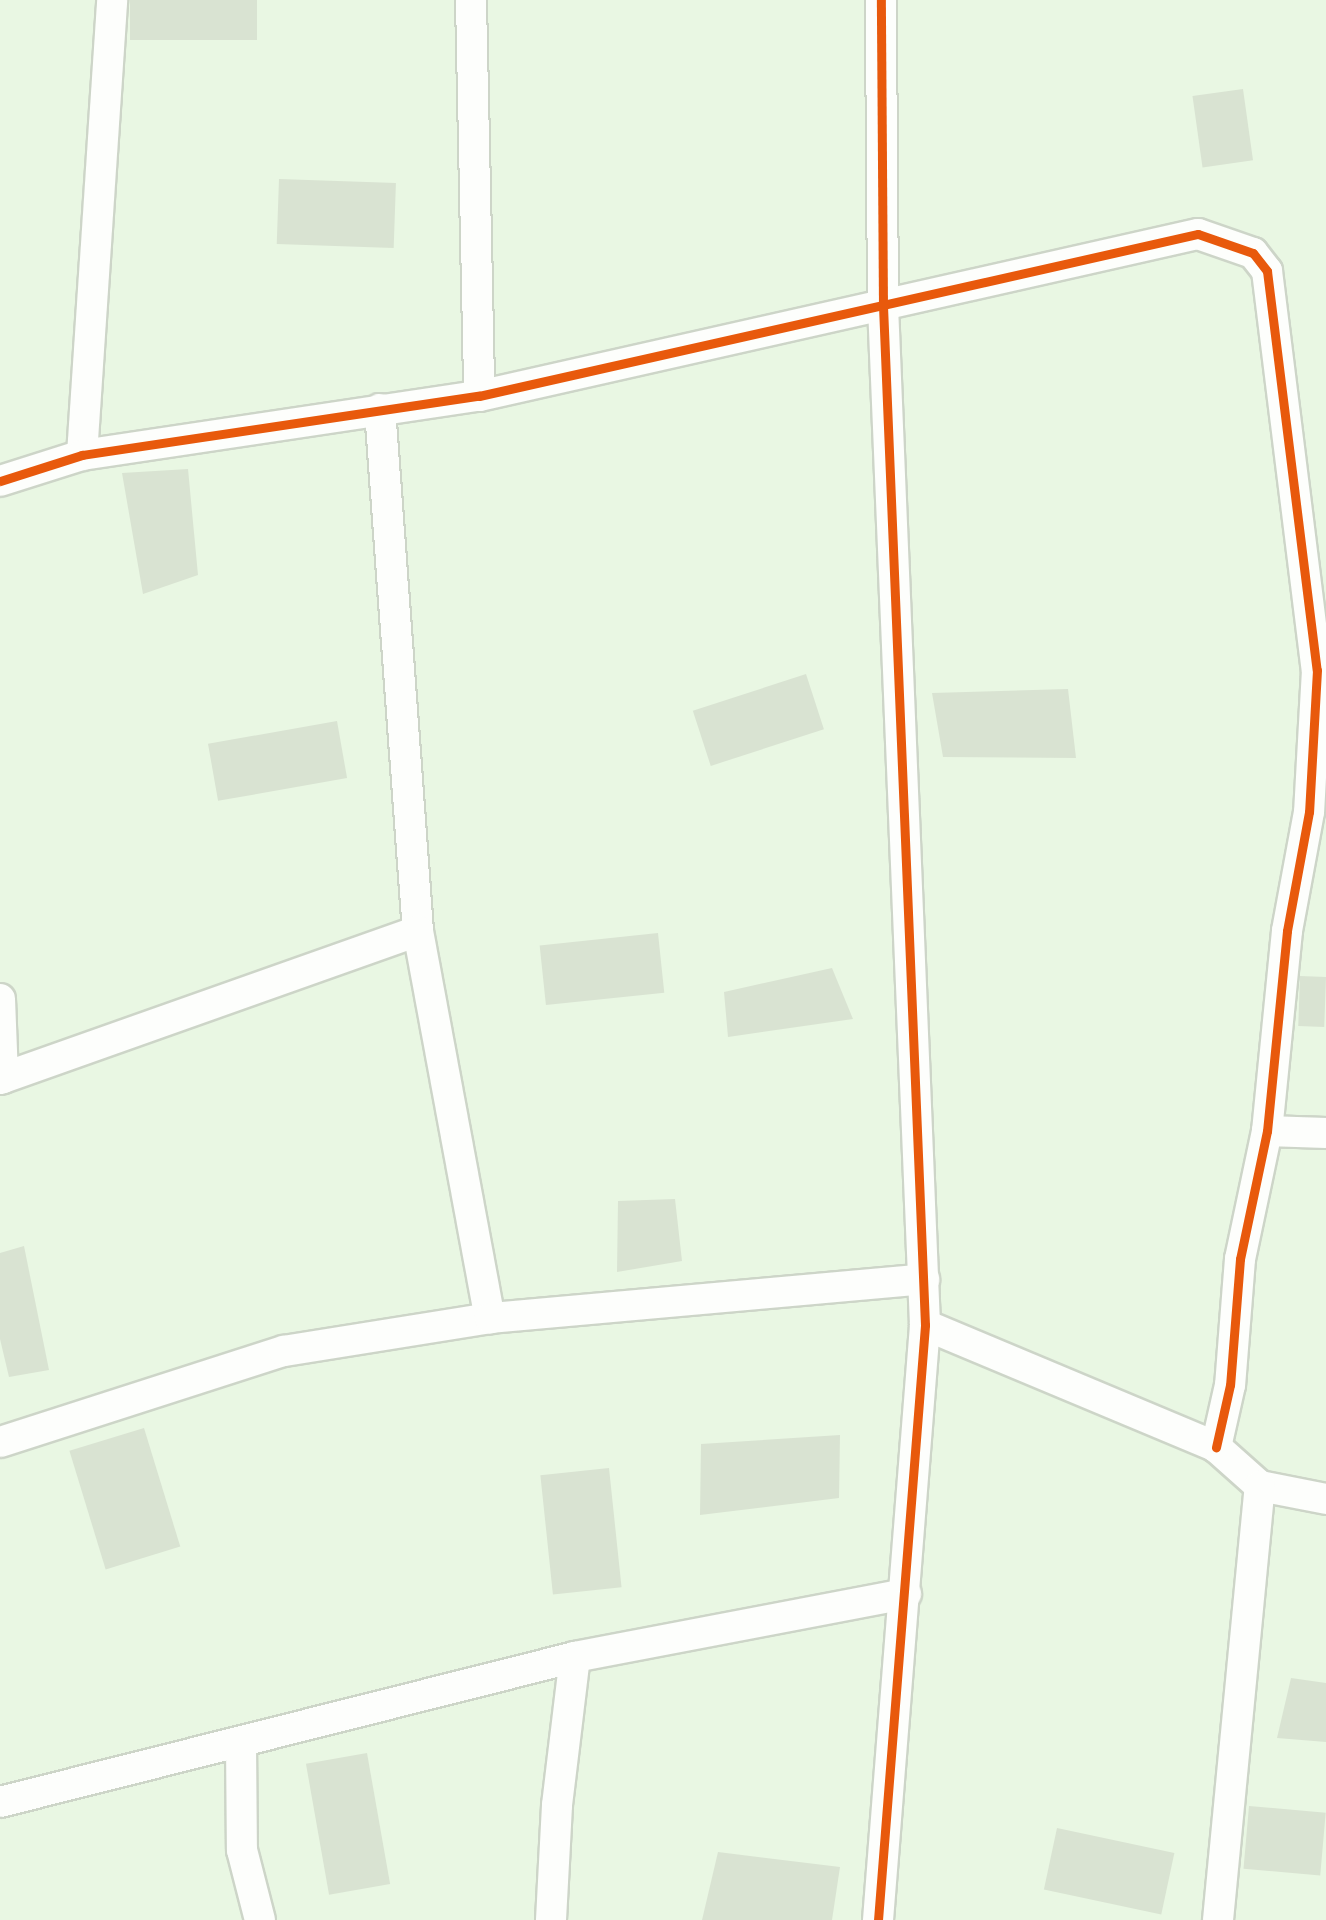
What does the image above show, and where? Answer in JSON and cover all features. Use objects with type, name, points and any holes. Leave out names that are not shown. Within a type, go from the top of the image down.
[{"type":"street","points":[[82,454],[112,0]]},
{"type":"street","points":[[471,0],[479,396]]},
{"type":"street","points":[[877,1920],[906,1594],[925,1325],[883,307],[881,0]]},
{"type":"street","points":[[0,481],[82,454],[479,396],[1198,234],[1253,253],[1266,271],[1317,670],[1310,812],[1287,931],[1267,1131],[1240,1259],[1230,1385],[1216,1447]]},
{"type":"street","points":[[380,409],[418,931],[490,1318]]},
{"type":"street","points":[[0,999],[1,1079],[418,931]]},
{"type":"street","points":[[1267,1131],[1326,1133]]},
{"type":"street","points":[[0,1442],[284,1351],[490,1318],[924,1279]]},
{"type":"street","points":[[925,1325],[1216,1447],[1260,1486],[1326,1499]]},
{"type":"street","points":[[1218,1920],[1260,1486]]},
{"type":"street","points":[[0,1802],[575,1657],[906,1594]]},
{"type":"street","points":[[551,1920],[557,1805],[575,1657]]},
{"type":"street","points":[[241,1743],[242,1850],[260,1920]]},
{"type":"shaded area","points":[[0,0],[1326,0],[1326,1920],[0,1920]]},
{"type":"building","points":[[130,0],[257,0],[257,40],[130,40]]},
{"type":"building","points":[[1243,89],[1253,160],[1203,167],[1192,96]]},
{"type":"building","points":[[279,179],[396,183],[394,248],[277,244]]},
{"type":"building","points":[[188,469],[198,575],[143,594],[122,473]]},
{"type":"building","points":[[806,674],[824,729],[711,766],[693,711]]},
{"type":"building","points":[[1068,689],[1076,758],[943,757],[932,693]]},
{"type":"building","points":[[337,721],[347,778],[218,801],[208,744]]},
{"type":"building","points":[[658,933],[664,993],[546,1005],[540,945]]},
{"type":"building","points":[[832,968],[853,1019],[728,1037],[724,992]]},
{"type":"building","points":[[1300,976],[1326,977],[1324,1027],[1298,1026]]},
{"type":"building","points":[[675,1199],[682,1261],[617,1272],[618,1201]]},
{"type":"building","points":[[24,1246],[49,1370],[9,1377],[0,1339],[0,1253]]},
{"type":"building","points":[[144,1428],[180,1547],[106,1569],[69,1451]]},
{"type":"building","points":[[840,1435],[839,1498],[700,1515],[701,1444]]},
{"type":"building","points":[[609,1468],[622,1587],[553,1595],[540,1475]]},
{"type":"building","points":[[1291,1678],[1326,1683],[1326,1742],[1277,1738]]},
{"type":"building","points":[[367,1753],[390,1884],[329,1895],[306,1764]]},
{"type":"building","points":[[1249,1806],[1326,1813],[1320,1875],[1244,1869]]},
{"type":"building","points":[[1057,1828],[1174,1853],[1161,1915],[1044,1890]]},
{"type":"building","points":[[718,1852],[840,1867],[832,1920],[702,1920]]},
{"type":"cycle path","points":[[878,1920],[925,1325],[883,307],[881,0]]},
{"type":"cycle path","points":[[0,481],[82,455],[479,396],[1198,234],[1253,253],[1267,271],[1317,670],[1309,812],[1287,931],[1267,1131],[1240,1259],[1230,1385],[1216,1447]]}]
